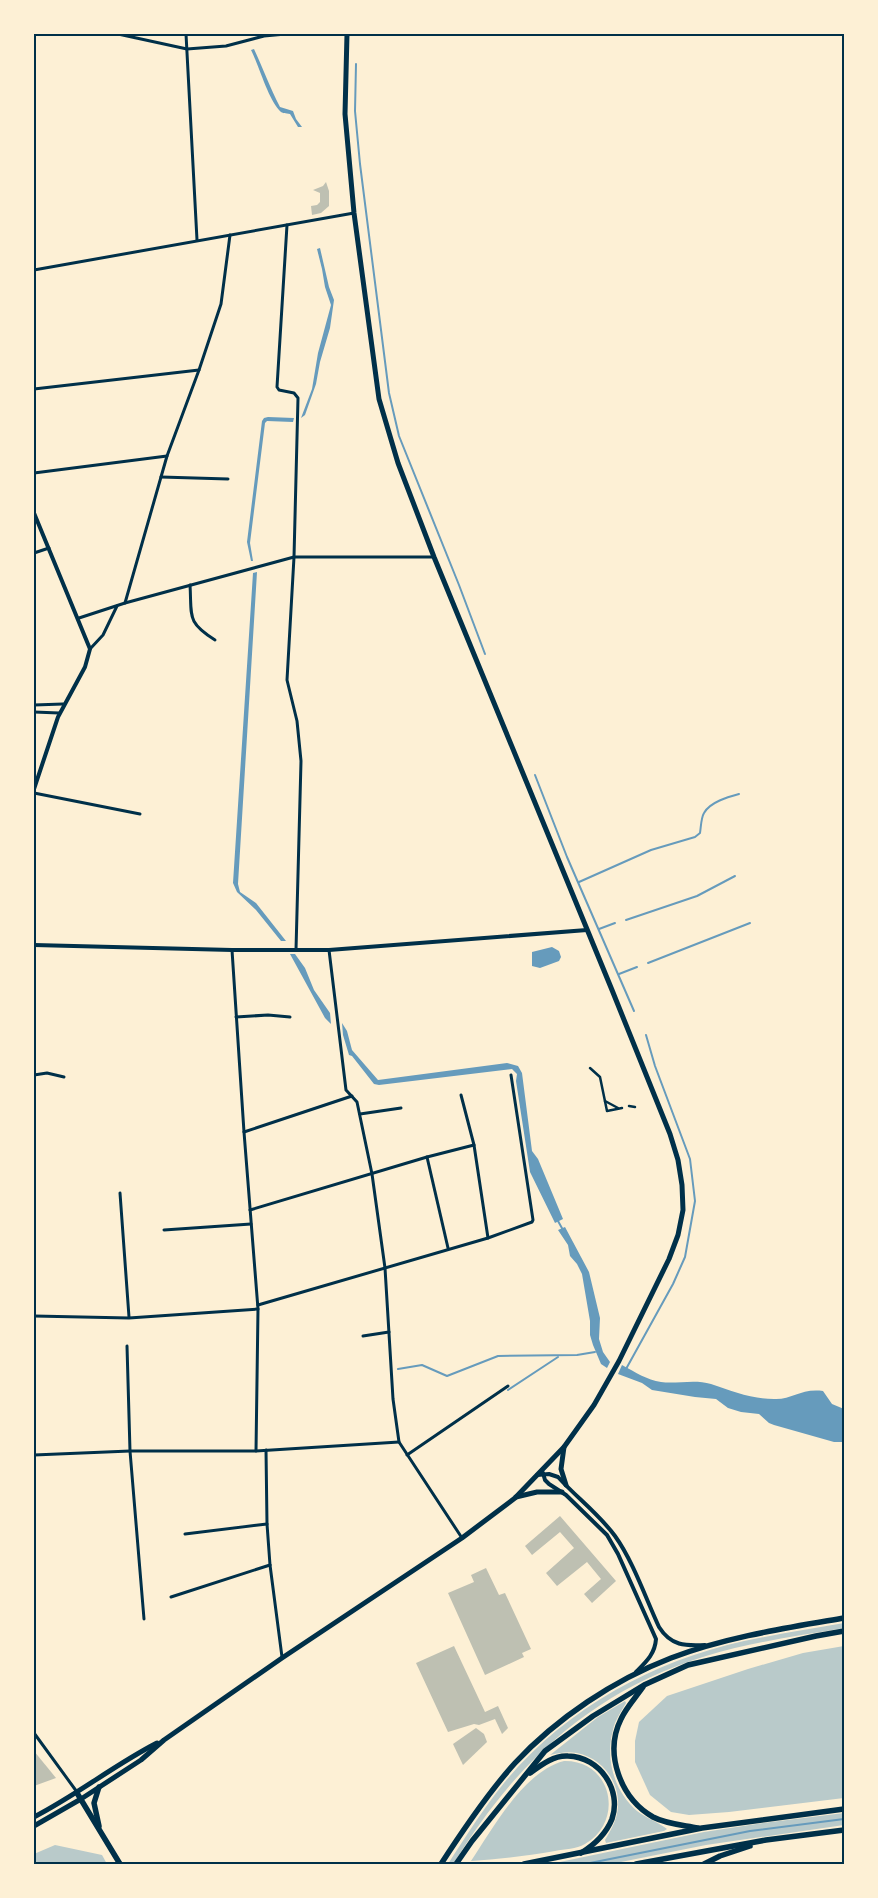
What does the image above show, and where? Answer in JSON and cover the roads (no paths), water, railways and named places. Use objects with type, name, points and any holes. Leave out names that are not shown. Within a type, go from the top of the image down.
[{"type":"highway","points":[[441,1864],[472,1819],[515,1763],[538,1741],[571,1715],[608,1690],[632,1676],[671,1658],[749,1636],[844,1618]]},
{"type":"highway","points":[[456,1864],[472,1841],[545,1751],[593,1716],[644,1686],[688,1665],[844,1631]]},
{"type":"highway","points":[[644,1686],[621,1719],[615,1748],[615,1769],[623,1788],[635,1803],[653,1817],[673,1824],[702,1828]]},
{"type":"highway","points":[[522,1779],[552,1759],[568,1756],[594,1764],[611,1784],[614,1796],[612,1820],[598,1840],[577,1855]]},
{"type":"highway","points":[[99,1787],[94,1803],[100,1830]]},
{"type":"highway","points":[[77,1793],[120,1864]]},
{"type":"highway","points":[[524,1864],[577,1855],[702,1828],[844,1809]]},
{"type":"highway","points":[[636,1864],[766,1840],[844,1830]]},
{"type":"highway","points":[[704,1864],[720,1856],[766,1840]]},
{"type":"main road","points":[[34,1826],[81,1799],[141,1760],[164,1740],[282,1658],[462,1538],[515,1498],[564,1447],[579,1428],[619,1361],[669,1259],[678,1235],[682,1210],[682,1185],[678,1160],[670,1134],[434,557],[398,463],[379,400],[354,213],[345,114],[347,34]]},
{"type":"main road","points":[[564,1447],[561,1469],[566,1485]]},
{"type":"main road","points":[[515,1498],[544,1491],[562,1492]]},
{"type":"main road","points":[[34,1817],[77,1793],[137,1753],[164,1740]]},
{"type":"street","points":[[118,34],[187,50],[226,46],[264,36],[286,34]]},
{"type":"street","points":[[186,34],[198,240]]},
{"type":"street","points":[[34,270],[354,213]]},
{"type":"street","points":[[287,225],[277,387],[279,390],[294,393],[298,398],[294,557],[286,680],[297,721],[301,761],[296,950]]},
{"type":"street","points":[[125,603],[167,456],[221,304],[230,235]]},
{"type":"street","points":[[34,389],[199,370]]},
{"type":"street","points":[[34,473],[167,456]]},
{"type":"street","points":[[161,477],[228,479]]},
{"type":"street","points":[[34,513],[90,649]]},
{"type":"street","points":[[34,553],[49,548]]},
{"type":"street","points":[[78,618],[125,603],[294,557],[434,557]]},
{"type":"street","points":[[190,585],[194,624],[199,630],[215,640]]},
{"type":"street","points":[[117,606],[103,634],[90,649],[85,667],[63,704],[34,790],[140,814]]},
{"type":"street","points":[[34,705],[63,704]]},
{"type":"street","points":[[34,712],[59,713]]},
{"type":"street","points":[[34,945],[232,950],[329,950],[587,930]]},
{"type":"street","points":[[232,950],[258,1307],[256,1450]]},
{"type":"street","points":[[329,950],[346,1090],[357,1102],[372,1174],[385,1268],[393,1399],[399,1442],[462,1538]]},
{"type":"street","points":[[236,1018],[268,1015],[290,1017]]},
{"type":"street","points":[[590,1068],[600,1076],[605,1101],[607,1111],[621,1109],[605,1101]]},
{"type":"street","points":[[34,1075],[46,1073],[64,1077]]},
{"type":"street","points":[[34,1316],[129,1318],[258,1307],[448,1248],[488,1238],[530,1223],[533,1220],[511,1075]]},
{"type":"street","points":[[461,1095],[474,1145],[488,1238]]},
{"type":"street","points":[[244,1132],[352,1096]]},
{"type":"street","points":[[629,1106],[634,1108]]},
{"type":"street","points":[[360,1114],[401,1108]]},
{"type":"street","points":[[250,1210],[427,1157],[474,1145]]},
{"type":"street","points":[[427,1157],[448,1248]]},
{"type":"street","points":[[120,1193],[129,1318]]},
{"type":"street","points":[[164,1230],[252,1224]]},
{"type":"street","points":[[363,1336],[389,1332]]},
{"type":"street","points":[[127,1346],[130,1451],[144,1618]]},
{"type":"street","points":[[408,1455],[508,1386]]},
{"type":"street","points":[[34,1455],[130,1451],[266,1450],[399,1442]]},
{"type":"street","points":[[266,1450],[267,1524],[270,1565],[282,1658]]},
{"type":"street","points":[[544,1466],[543,1474],[549,1484],[562,1492],[606,1535],[618,1554],[653,1631],[656,1639],[655,1649],[632,1676]]},
{"type":"street","points":[[535,1476],[543,1474],[554,1475],[615,1536],[624,1550],[660,1627],[668,1638],[684,1645],[717,1644]]},
{"type":"street","points":[[185,1534],[267,1524]]},
{"type":"street","points":[[172,1598],[270,1565]]},
{"type":"street","points":[[34,1733],[77,1793]]},
{"type":"water","points":[[254,49],[280,107],[293,111],[302,127],[298,127],[290,114],[281,112],[275,105],[251,50]]},
{"type":"water","points":[[320,248],[334,300],[330,328],[316,384],[305,415],[301,418],[312,389],[318,353],[331,305],[317,249]]},
{"type":"water","points":[[268,417],[294,418],[293,422],[267,421],[265,423],[250,543],[253,561],[251,561],[247,542],[262,421]]},
{"type":"water","points":[[257,572],[238,884],[240,892],[256,903],[286,941],[281,941],[256,910],[237,892],[233,883],[253,573]]},
{"type":"water","points":[[552,947],[559,951],[561,957],[559,961],[540,968],[532,966],[532,952]]},
{"type":"water","points":[[290,954],[295,954],[305,968],[314,990],[330,1013],[331,1024],[325,1018]]},
{"type":"water","points":[[342,1023],[347,1031],[352,1050],[378,1080],[507,1063],[518,1066],[522,1073],[532,1151],[538,1159],[563,1219],[555,1223],[530,1172],[516,1081],[517,1074],[512,1069],[379,1085],[374,1084],[352,1056],[349,1055],[343,1035]]},
{"type":"water","points":[[565,1227],[589,1272],[600,1318],[599,1339],[603,1352],[610,1362],[607,1368],[601,1364],[590,1335],[590,1321],[582,1274],[570,1256],[568,1245],[558,1230]]},
{"type":"water","points":[[622,1365],[656,1381],[711,1384],[757,1398],[780,1399],[803,1392],[823,1391],[832,1404],[844,1409],[844,1442],[834,1442],[774,1425],[759,1414],[728,1408],[716,1399],[652,1390],[642,1383],[618,1374]]},
{"type":"waterway","points":[[356,64],[355,111],[360,164],[389,393],[399,436],[485,654]]},
{"type":"waterway","points":[[535,775],[567,857],[634,1011]]},
{"type":"waterway","points":[[579,882],[651,850],[695,837],[700,833],[702,817],[710,806],[720,800],[739,794]]},
{"type":"waterway","points":[[626,920],[697,896],[735,876]]},
{"type":"waterway","points":[[599,929],[615,923]]},
{"type":"waterway","points":[[648,963],[750,923]]},
{"type":"waterway","points":[[619,974],[637,967]]},
{"type":"waterway","points":[[626,1369],[673,1284],[685,1257],[695,1201],[690,1159],[655,1066],[646,1035]]},
{"type":"waterway","points":[[558,1221],[563,1230]]},
{"type":"waterway","points":[[398,1369],[422,1365],[447,1376],[498,1356],[577,1355],[595,1352]]},
{"type":"waterway","points":[[508,1390],[558,1357]]},
{"type":"waterway","points":[[585,1864],[750,1831],[844,1819]]}]
